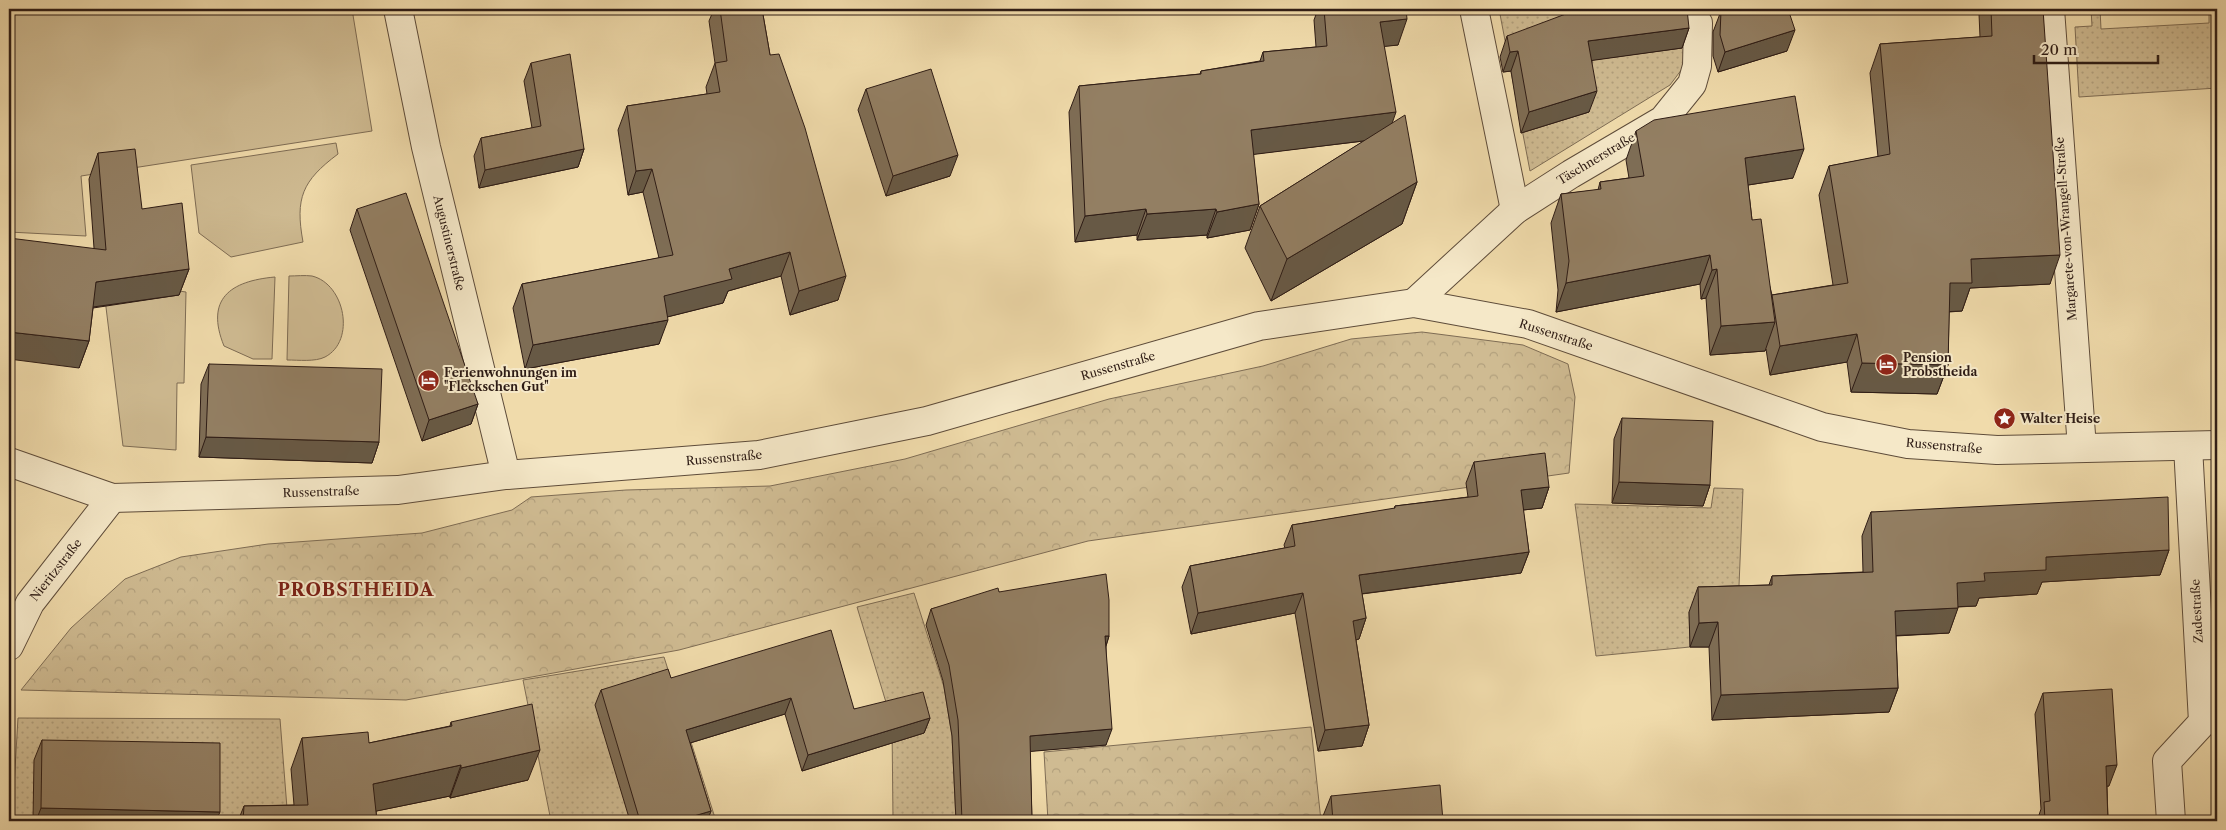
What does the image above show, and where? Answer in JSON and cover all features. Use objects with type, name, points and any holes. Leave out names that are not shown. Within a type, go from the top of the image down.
[{"type":"street","name":"Augustinerstraße","points":[[398,9],[426,147],[506,475]]},
{"type":"street","points":[[1474,9],[1515,210]]},
{"type":"street","name":"Margarete-von-Wrangell-Straße","points":[[2050,9],[2082,448]]},
{"type":"street","name":"Täschnerstraße","points":[[1414,303],[1515,210],[1571,174],[1663,120],[1692,84],[1697,66],[1698,23]]},
{"type":"street","name":"Russenstraße","points":[[9,462],[112,498],[398,490],[506,475],[759,455],[927,421],[1259,326],[1414,303],[1528,324],[1822,427],[1908,444],[1997,450],[2217,446]]},
{"type":"street","name":"Zadestraße","points":[[2171,821],[2167,761],[2203,722],[2188,446]]},
{"type":"street","name":"Nieritzstraße","points":[[9,646],[30,603],[112,498]]},
{"type":"green space","points":[[9,9],[352,9],[372,131],[81,176],[86,236],[9,232]]},
{"type":"green space","points":[[1499,9],[1687,9],[1685,65],[1670,85],[1530,171]]},
{"type":"green space","points":[[2091,9],[2100,9],[2101,29],[2209,23],[2209,9],[2217,9],[2217,88],[2079,97],[2075,27],[2092,26]]},
{"type":"green space","points":[[336,143],[338,154],[316,173],[304,192],[300,213],[303,242],[231,257],[199,233],[191,165]]},
{"type":"green space","points":[[98,242],[179,291],[186,292],[184,383],[177,383],[176,450],[123,446]]},
{"type":"green space","points":[[289,276],[312,276],[323,281],[339,301],[343,326],[341,339],[335,349],[321,359],[287,360]]},
{"type":"green space","points":[[275,277],[272,359],[253,359],[224,346],[219,330],[218,316],[220,305],[226,295],[234,288],[245,283]]},
{"type":"green space","points":[[1422,332],[1523,345],[1568,364],[1575,397],[1569,473],[1088,541],[679,650],[406,700],[21,690],[71,628],[125,579],[181,557],[268,544],[422,533],[512,510],[531,497],[626,490],[770,486],[905,459],[1109,399],[1263,366],[1351,339]]},
{"type":"green space","points":[[1714,488],[1743,489],[1738,610],[1689,612],[1690,647],[1596,656],[1575,504],[1711,508]]},
{"type":"green space","points":[[914,593],[944,687],[952,736],[956,821],[893,821],[892,722],[857,607]]},
{"type":"green space","points":[[664,657],[716,821],[551,821],[523,680]]},
{"type":"green space","points":[[18,718],[280,719],[288,821],[12,821]]},
{"type":"green space","points":[[1311,727],[1321,821],[1048,821],[1044,752]]},
{"type":"building","points":[[720,9],[762,9],[770,55],[779,54],[805,128],[846,276],[799,291],[790,252],[729,269],[732,279],[664,296],[668,320],[533,345],[522,284],[673,255],[652,169],[636,171],[627,106],[720,92],[715,63],[727,61]]},
{"type":"building","points":[[1324,9],[1406,9],[1407,19],[1380,22],[1396,112],[1251,130],[1259,204],[1217,212],[1216,209],[1147,214],[1146,209],[1085,216],[1079,86],[1201,74],[1201,71],[1264,61],[1263,52],[1327,46]]},
{"type":"building","points":[[1579,9],[1687,9],[1689,28],[1588,41],[1597,91],[1529,112],[1518,51],[1510,52],[1507,36]]},
{"type":"building","points":[[1730,9],[1788,9],[1795,30],[1725,52],[1720,35],[1721,11]]},
{"type":"building","points":[[1991,9],[2043,9],[2060,255],[1971,259],[1972,283],[1950,283],[1948,365],[1862,363],[1857,334],[1780,346],[1772,295],[1848,283],[1829,166],[1890,154],[1880,44],[1992,36]]},
{"type":"building","points":[[570,54],[584,149],[485,170],[481,138],[541,126],[531,63]]},
{"type":"building","points":[[931,69],[958,155],[893,176],[866,89]]},
{"type":"building","points":[[1795,96],[1804,149],[1745,158],[1752,220],[1761,219],[1775,322],[1721,326],[1717,269],[1712,270],[1710,255],[1566,283],[1569,261],[1561,194],[1601,189],[1600,182],[1644,176],[1636,131],[1654,120]]},
{"type":"building","points":[[1405,115],[1417,182],[1287,259],[1260,206]]},
{"type":"building","points":[[135,149],[142,209],[182,203],[189,269],[96,282],[89,341],[9,332],[9,238],[106,250],[98,153]]},
{"type":"building","points":[[406,193],[478,404],[429,420],[357,209]]},
{"type":"building","points":[[209,364],[382,369],[379,442],[206,437]]},
{"type":"building","points":[[1622,418],[1713,421],[1710,485],[1619,482]]},
{"type":"building","points":[[1545,453],[1549,487],[1521,490],[1529,552],[1359,575],[1366,618],[1353,621],[1369,725],[1325,730],[1303,593],[1198,613],[1190,566],[1295,546],[1292,525],[1395,508],[1395,506],[1478,496],[1474,462]]},
{"type":"building","points":[[2168,497],[2169,550],[2046,557],[2046,570],[1984,573],[1985,581],[1957,583],[1958,608],[1895,611],[1898,688],[1721,695],[1718,622],[1699,623],[1698,587],[1772,585],[1772,576],[1873,572],[1871,512]]},
{"type":"building","points":[[1106,574],[1109,600],[1109,636],[1105,636],[1112,729],[1030,736],[1032,821],[962,821],[958,720],[949,665],[931,609],[998,588],[999,592]]},
{"type":"building","points":[[831,630],[854,709],[923,692],[930,718],[808,755],[791,698],[686,730],[711,811],[677,821],[640,821],[601,690],[668,669],[671,678]]},
{"type":"building","points":[[2112,689],[2117,765],[2106,766],[2108,821],[2045,821],[2044,802],[2050,801],[2043,693]]},
{"type":"building","points":[[532,704],[540,750],[461,768],[461,765],[373,784],[377,821],[243,821],[244,806],[308,805],[302,738],[368,732],[369,743],[452,726],[451,722]]},
{"type":"building","points":[[42,740],[220,743],[220,812],[41,808]]},
{"type":"building","points":[[1440,785],[1443,821],[1333,821],[1331,796]]},
{"type":"place","name":"Pension Probstheida","points":[[1887,365]]},
{"type":"place","name":"Ferienwohnungen im \"Fleckschen Gut\"","points":[[428,380]]},
{"type":"place","name":"Walter Heise","points":[[2004,419]]},
{"type":"district","name":"PROBSTHEIDA","points":[[356,590]]}]
